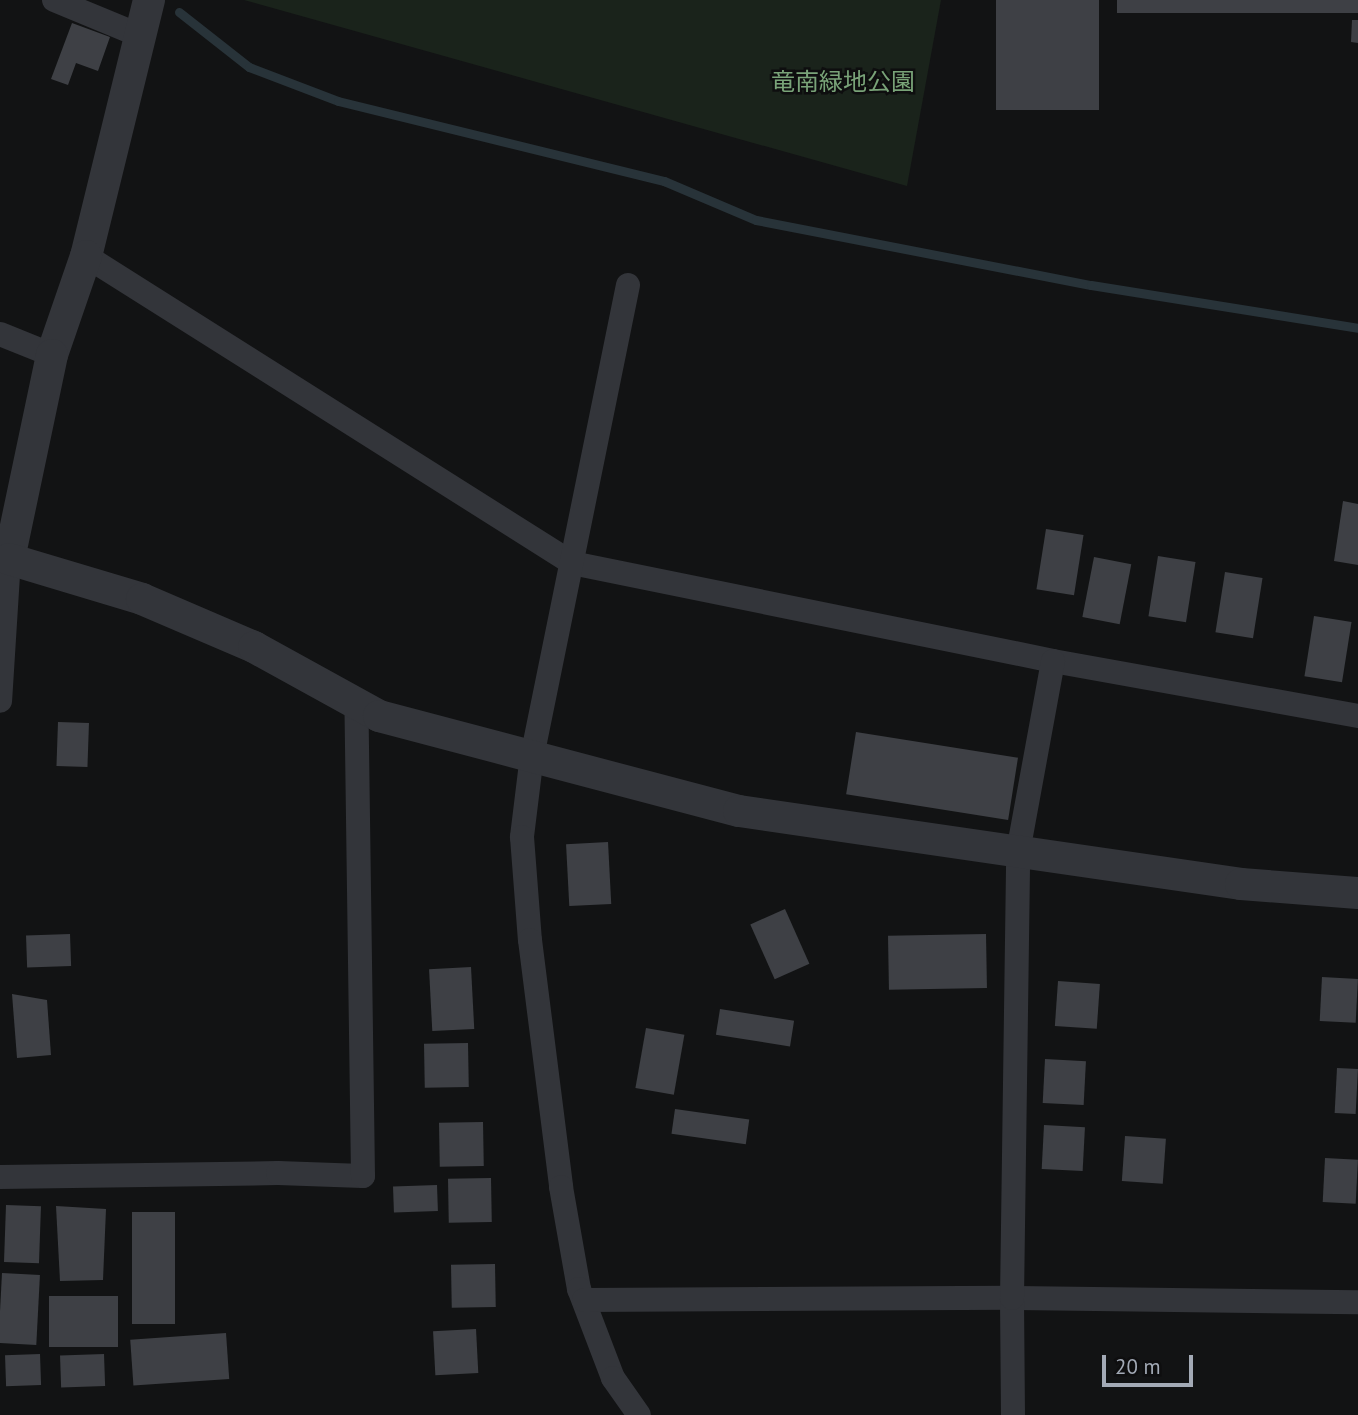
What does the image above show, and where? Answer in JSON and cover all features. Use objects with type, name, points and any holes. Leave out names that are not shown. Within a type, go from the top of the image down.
[{"type":"street","points":[[54,0],[139,35]]},
{"type":"street","points":[[0,701],[4,558],[52,355],[86,256],[149,0]]},
{"type":"street","points":[[86,256],[572,563],[1053,661],[1358,716]]},
{"type":"street","points":[[628,285],[532,755],[522,837],[530,940],[561,1188],[584,1300],[613,1378],[639,1415]]},
{"type":"street","points":[[0,334],[52,355]]},
{"type":"street","points":[[4,558],[142,599],[254,647],[379,716],[739,811],[1241,884],[1358,893]]},
{"type":"street","points":[[1013,1415],[1018,852],[1053,661]]},
{"type":"street","points":[[0,1177],[278,1173],[363,1175],[356,703]]},
{"type":"street","points":[[584,1300],[1012,1298],[1358,1302]]},
{"type":"green space","name":"竜南緑地公園","points":[[244,0],[941,0],[907,186]]},
{"type":"building","points":[[996,0],[1099,0],[1099,110],[996,110]]},
{"type":"building","points":[[1117,0],[1358,0],[1358,13],[1117,13]]},
{"type":"building","points":[[1352,20],[1358,20],[1358,43],[1351,42]]},
{"type":"building","points":[[72,23],[110,37],[98,71],[76,63],[68,85],[51,79]]},
{"type":"building","points":[[1343,501],[1358,504],[1358,565],[1334,561]]},
{"type":"building","points":[[1046,529],[1084,535],[1074,595],[1036,589]]},
{"type":"building","points":[[1158,556],[1196,562],[1186,622],[1148,616]]},
{"type":"building","points":[[1094,557],[1131,564],[1120,624],[1082,617]]},
{"type":"building","points":[[1225,572],[1263,578],[1253,638],[1215,632]]},
{"type":"building","points":[[1314,616],[1352,622],[1342,682],[1304,676]]},
{"type":"building","points":[[58,722],[89,723],[87,767],[56,766]]},
{"type":"building","points":[[856,732],[1018,758],[1008,820],[846,794]]},
{"type":"building","points":[[608,842],[611,904],[569,906],[566,844]]},
{"type":"building","points":[[785,909],[809,964],[775,979],[750,924]]},
{"type":"building","points":[[70,934],[71,966],[27,968],[26,936]]},
{"type":"building","points":[[986,934],[987,988],[889,990],[888,936]]},
{"type":"building","points":[[471,967],[474,1029],[432,1031],[429,969]]},
{"type":"building","points":[[1322,977],[1358,979],[1356,1023],[1320,1021]]},
{"type":"building","points":[[1058,981],[1100,984],[1097,1029],[1055,1026]]},
{"type":"building","points":[[12,994],[47,1000],[51,1055],[17,1058]]},
{"type":"building","points":[[720,1009],[794,1021],[790,1046],[716,1035]]},
{"type":"building","points":[[646,1028],[684,1035],[674,1095],[635,1088]]},
{"type":"building","points":[[468,1043],[469,1087],[425,1088],[424,1044]]},
{"type":"building","points":[[1045,1059],[1086,1061],[1084,1105],[1043,1103]]},
{"type":"building","points":[[1337,1068],[1358,1069],[1356,1114],[1335,1113]]},
{"type":"building","points":[[675,1109],[749,1119],[746,1144],[672,1134]]},
{"type":"building","points":[[483,1122],[484,1166],[440,1167],[439,1123]]},
{"type":"building","points":[[1044,1125],[1085,1127],[1083,1171],[1042,1169]]},
{"type":"building","points":[[1125,1136],[1166,1139],[1163,1184],[1122,1181]]},
{"type":"building","points":[[1325,1158],[1358,1160],[1356,1204],[1323,1202]]},
{"type":"building","points":[[491,1178],[492,1222],[449,1223],[448,1179]]},
{"type":"building","points":[[437,1185],[438,1211],[394,1213],[393,1187]]},
{"type":"building","points":[[6,1205],[41,1206],[39,1263],[4,1262]]},
{"type":"building","points":[[56,1206],[106,1209],[103,1280],[60,1281]]},
{"type":"building","points":[[132,1212],[175,1212],[175,1324],[132,1324]]},
{"type":"building","points":[[495,1264],[496,1307],[452,1308],[451,1265]]},
{"type":"building","points":[[2,1273],[40,1275],[36,1345],[0,1343]]},
{"type":"building","points":[[49,1296],[118,1296],[118,1347],[49,1347]]},
{"type":"building","points":[[476,1329],[478,1373],[435,1375],[433,1331]]},
{"type":"building","points":[[226,1333],[229,1379],[133,1386],[130,1340]]},
{"type":"building","points":[[40,1354],[41,1385],[6,1386],[5,1355]]},
{"type":"building","points":[[104,1354],[105,1386],[61,1388],[60,1356]]},
{"type":"waterway","points":[[179,12],[249,67],[338,101],[664,181],[756,220],[1091,285],[1358,328]]}]
